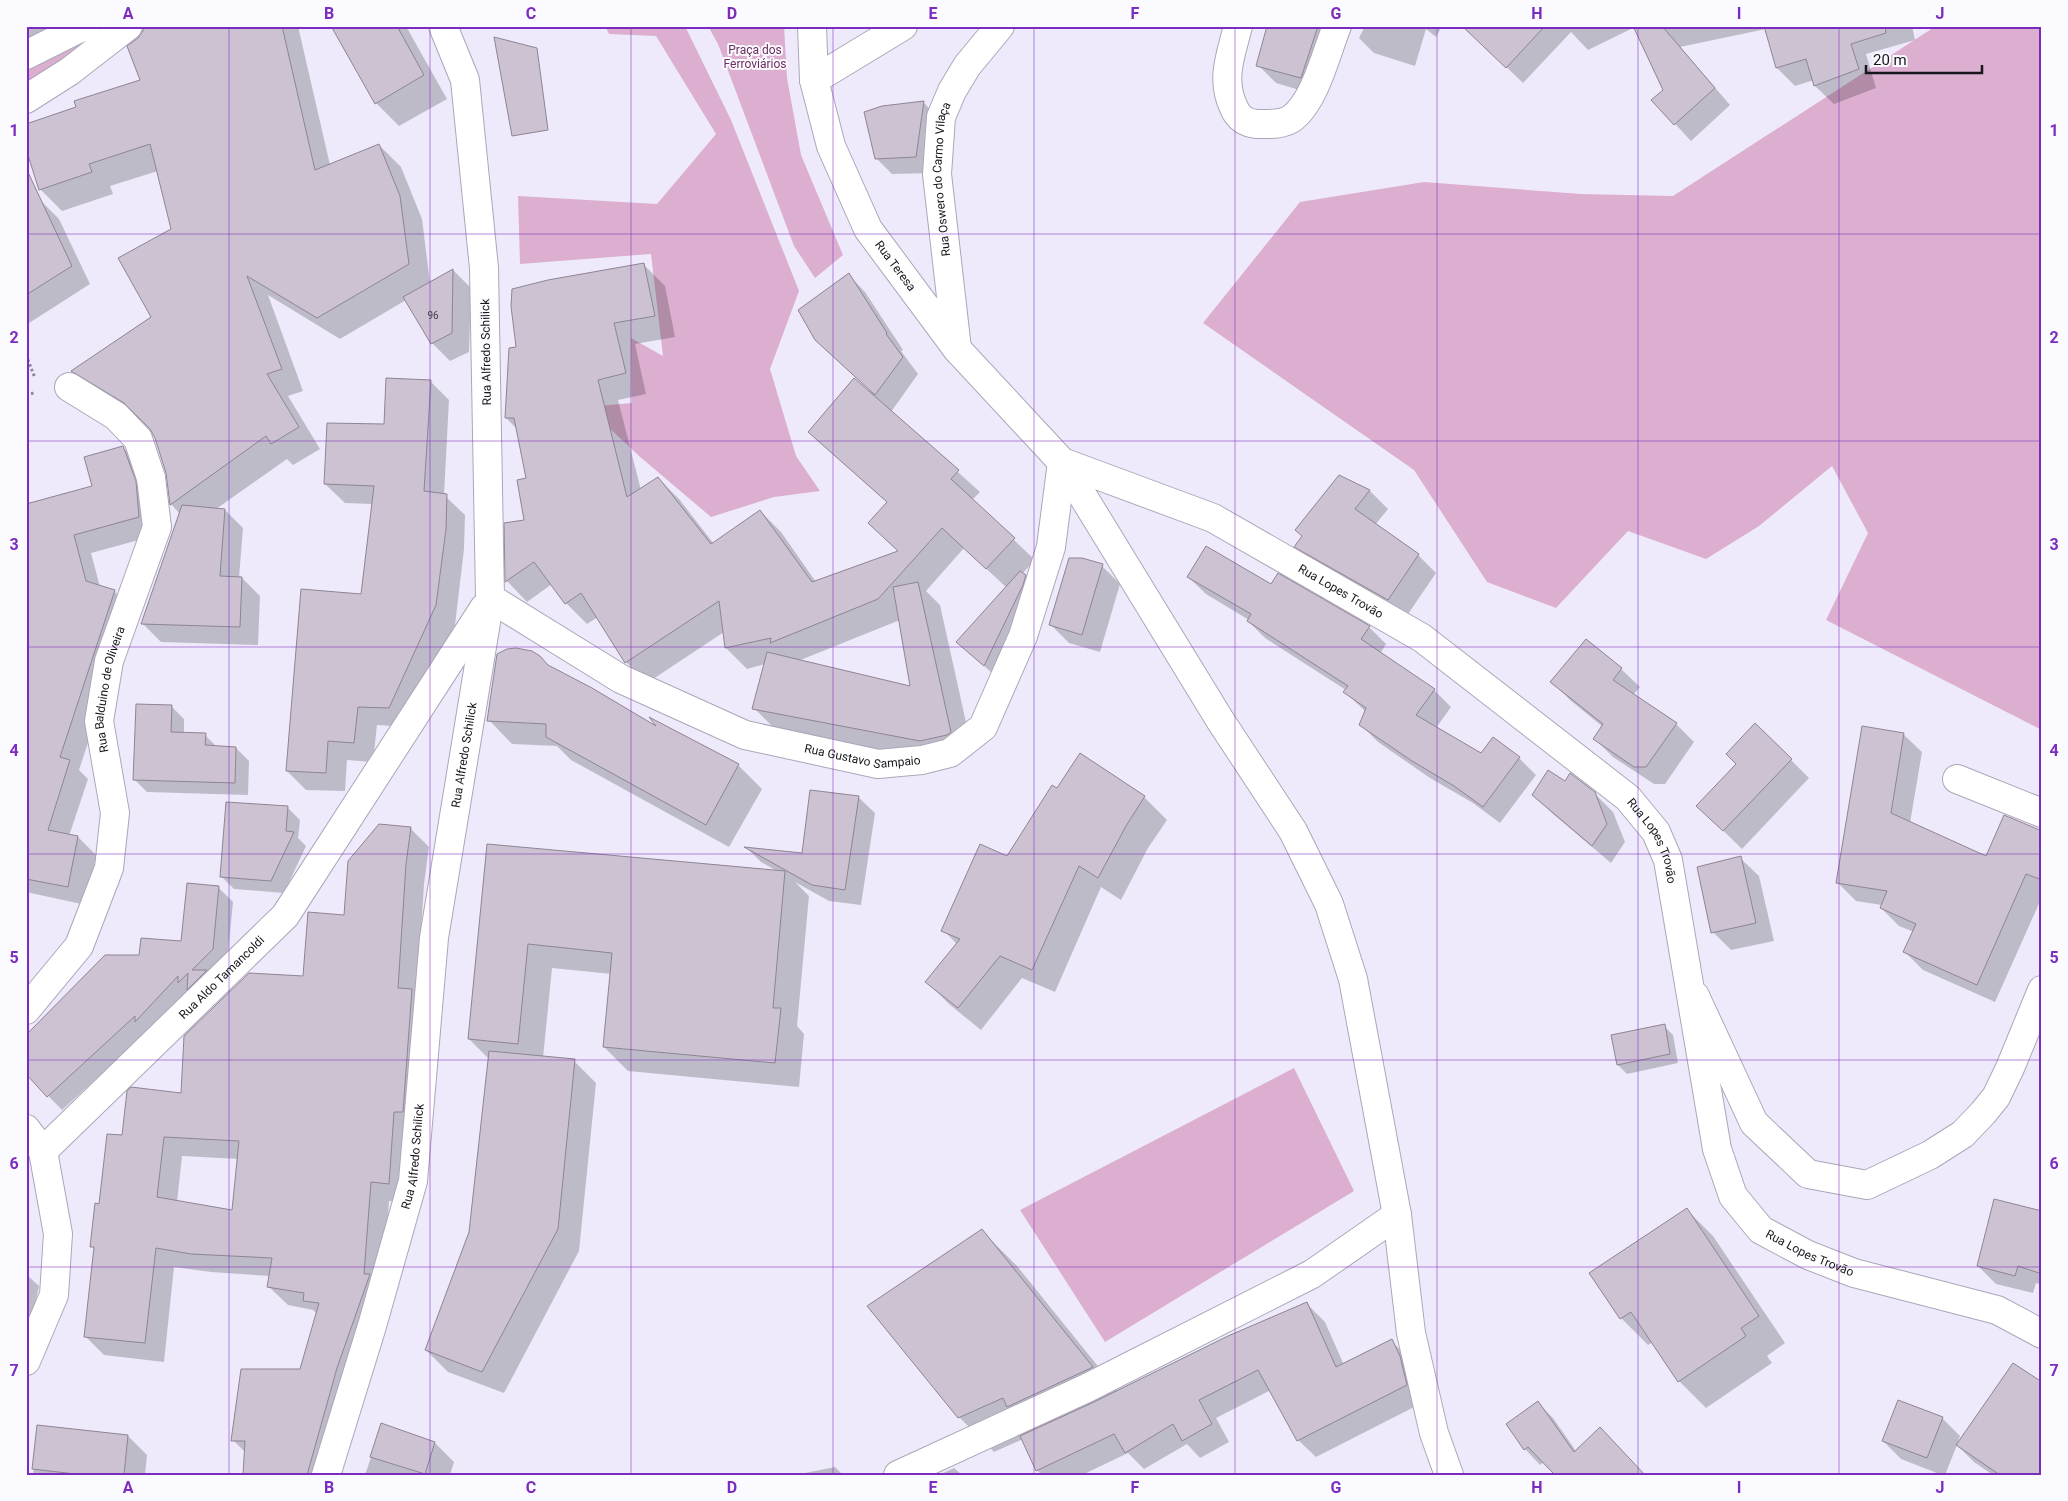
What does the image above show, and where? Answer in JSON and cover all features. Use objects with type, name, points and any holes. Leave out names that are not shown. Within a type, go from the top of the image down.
[{"type":"street","points":[[26,55],[87,26]]},
{"type":"street","points":[[26,99],[70,71],[128,26]]},
{"type":"street","name":"Rua Alfredo Schilick","points":[[326,1475],[372,1326],[413,1180],[434,938],[490,598],[484,268],[466,80],[442,26]]},
{"type":"street","name":"Rua Teresa","points":[[812,26],[814,80],[831,146],[868,230],[957,349],[1062,462],[1220,720],[1293,831],[1329,904],[1353,979],[1397,1215],[1411,1332],[1434,1433],[1449,1475]]},
{"type":"street","points":[[814,80],[903,26]]},
{"type":"street","name":"Rua Oswero do Carmo Vilaça","points":[[957,349],[937,174],[941,116],[952,92],[968,66],[1000,26]]},
{"type":"street","points":[[1238,26],[1226,77],[1226,89],[1237,114],[1248,123],[1273,125],[1291,118],[1306,101],[1313,89],[1337,26]]},
{"type":"street","name":"Rua Balduino de Oliveira","points":[[26,1010],[79,946],[109,868],[115,813],[99,721],[109,661],[157,527],[151,478],[138,439],[116,416],[69,387]]},
{"type":"street","name":"Rua Gustavo Sampaio","points":[[490,598],[621,679],[745,735],[878,764],[922,760],[950,753],[983,726],[1022,636],[1052,547],[1062,462]]},
{"type":"street","name":"Rua Lopes Trovão","points":[[1062,462],[1213,518],[1422,638],[1628,798],[1656,832],[1668,860],[1686,976],[1717,1149],[1733,1196],[1762,1230],[1808,1255],[1854,1274],[1997,1310],[2042,1334]]},
{"type":"street","name":"Rua Aldo Tamancoldi","points":[[43,1151],[285,916],[490,598]]},
{"type":"street","points":[[1957,780],[2042,813]]},
{"type":"street","points":[[1686,976],[1754,1123],[1808,1174],[1867,1185],[1930,1155],[1963,1134],[1983,1113],[1996,1097],[2010,1068],[2042,990]]},
{"type":"street","points":[[26,1129],[43,1151],[58,1234],[54,1295],[26,1361]]},
{"type":"street","points":[[898,1475],[1087,1388],[1312,1274],[1397,1215]]},
{"type":"green space","points":[[605,26],[685,26],[731,120],[799,291],[770,369],[796,456],[820,491],[774,497],[711,517],[639,456],[587,407],[632,403],[631,338],[663,356],[651,254],[520,264],[518,196],[657,204],[716,134],[656,36],[609,34]]},
{"type":"green space","name":"Praça dos Ferroviários","points":[[708,26],[784,26],[787,78],[801,155],[843,255],[815,278],[794,246],[718,44]]},
{"type":"green space","points":[[1936,26],[2042,26],[2042,730],[1826,620],[1868,533],[1832,466],[1759,526],[1706,559],[1628,531],[1556,608],[1487,582],[1414,470],[1203,323],[1300,202],[1424,182],[1581,194],[1673,196]]},
{"type":"green space","points":[[109,28],[26,84],[26,67]]},
{"type":"green space","points":[[1294,1068],[1354,1191],[1105,1342],[1020,1210]]},
{"type":"building","points":[[146,26],[282,26],[315,170],[379,144],[400,196],[409,264],[317,318],[247,276],[282,369],[267,374],[299,427],[271,444],[266,436],[170,505],[166,473],[155,438],[150,429],[124,403],[71,371],[151,317],[118,258],[171,229],[150,144],[89,164],[92,172],[39,190],[26,149],[26,124],[76,107],[74,101],[140,80],[127,46],[138,38]]},
{"type":"building","points":[[331,26],[397,26],[424,75],[375,104]]},
{"type":"building","points":[[1267,26],[1318,26],[1301,78],[1256,66]]},
{"type":"building","points":[[1462,26],[1545,26],[1506,68]]},
{"type":"building","points":[[1633,26],[1662,26],[1715,88],[1674,125],[1651,100],[1663,90]]},
{"type":"building","points":[[1764,26],[1885,26],[1886,33],[1851,44],[1859,69],[1814,86],[1806,59],[1776,68]]},
{"type":"building","points":[[494,37],[537,48],[548,130],[512,136]]},
{"type":"building","points":[[924,101],[916,157],[875,159],[864,112],[882,106]]},
{"type":"building","points":[[26,168],[72,266],[26,295]]},
{"type":"building","points":[[644,263],[655,316],[614,323],[626,373],[598,380],[627,497],[658,477],[711,544],[760,510],[812,582],[898,551],[868,523],[887,502],[808,432],[854,378],[959,470],[951,479],[1015,538],[986,569],[942,528],[878,599],[770,643],[771,638],[725,648],[719,601],[625,663],[581,593],[565,604],[534,562],[505,582],[504,523],[524,520],[517,480],[526,478],[514,418],[505,418],[509,348],[516,347],[511,306],[512,289],[548,280]]},
{"type":"building","points":[[453,269],[452,333],[431,344],[403,297]]},
{"type":"building","points":[[849,273],[886,334],[903,357],[875,395],[815,340],[798,310]]},
{"type":"building","points":[[386,378],[431,380],[424,491],[447,494],[446,529],[436,605],[389,708],[358,707],[354,743],[328,741],[326,773],[286,771],[301,589],[361,594],[374,486],[324,484],[327,423],[384,424]]},
{"type":"building","points":[[123,446],[136,481],[139,517],[74,535],[86,581],[115,590],[60,757],[70,760],[48,830],[78,836],[68,887],[26,879],[26,504],[92,486],[84,457]]},
{"type":"building","points":[[1339,475],[1370,490],[1355,509],[1419,554],[1388,600],[1294,547],[1302,536],[1295,530]]},
{"type":"building","points":[[182,505],[225,509],[220,576],[242,577],[240,627],[141,624]]},
{"type":"building","points":[[1206,546],[1271,584],[1278,573],[1370,626],[1361,639],[1435,689],[1416,715],[1481,753],[1493,737],[1520,757],[1483,807],[1454,786],[1412,761],[1359,725],[1366,708],[1343,692],[1348,686],[1247,621],[1251,614],[1187,577]]},
{"type":"building","points":[[1069,558],[1082,558],[1103,564],[1082,635],[1049,625]]},
{"type":"building","points":[[1020,571],[1026,575],[1023,585],[984,666],[956,642]]},
{"type":"building","points":[[918,582],[951,732],[947,735],[920,741],[752,709],[767,652],[910,686],[893,587]]},
{"type":"building","points":[[1586,639],[1622,668],[1613,680],[1677,723],[1646,767],[1634,767],[1593,739],[1603,724],[1550,682]]},
{"type":"building","points":[[516,648],[532,651],[540,656],[548,665],[592,688],[656,726],[649,717],[739,764],[706,825],[546,737],[546,724],[487,721],[497,654],[507,649]]},
{"type":"building","points":[[136,704],[172,705],[171,732],[206,733],[205,745],[236,747],[235,783],[133,780]]},
{"type":"building","points":[[1755,723],[1792,759],[1723,831],[1696,806],[1736,764],[1726,754]]},
{"type":"building","points":[[1862,726],[1904,733],[1891,813],[1986,856],[2004,815],[2042,831],[2042,880],[2026,874],[1977,985],[1903,952],[1916,924],[1880,908],[1887,891],[1836,883]]},
{"type":"building","points":[[1080,753],[1145,796],[1126,826],[1098,878],[1079,866],[1032,970],[1000,956],[958,1008],[925,982],[960,939],[941,931],[980,844],[1007,856],[1052,785],[1057,788]]},
{"type":"building","points":[[1548,770],[1565,781],[1570,773],[1595,792],[1607,824],[1592,846],[1532,795]]},
{"type":"building","points":[[810,790],[859,796],[845,890],[812,885],[744,847],[802,853]]},
{"type":"building","points":[[226,802],[288,806],[286,831],[294,832],[271,881],[220,877]]},
{"type":"building","points":[[379,824],[411,827],[406,864],[398,988],[412,989],[403,1112],[394,1112],[389,1184],[371,1182],[364,1274],[370,1274],[337,1368],[307,1475],[243,1475],[245,1441],[231,1441],[241,1369],[300,1369],[319,1303],[303,1301],[304,1293],[267,1287],[272,1258],[191,1254],[156,1248],[145,1343],[84,1337],[94,1247],[90,1247],[95,1203],[99,1204],[107,1134],[122,1135],[127,1091],[131,1087],[181,1093],[184,1036],[249,973],[303,976],[308,912],[344,915],[348,861]],"holes":[[[164,1137],[239,1141],[232,1210],[157,1197]]]},
{"type":"building","points":[[487,844],[785,871],[773,1008],[781,1008],[775,1063],[603,1047],[612,953],[528,944],[518,1044],[468,1039]]},
{"type":"building","points":[[1741,856],[1756,923],[1711,933],[1697,867]]},
{"type":"building","points":[[187,883],[219,886],[213,949],[192,970],[207,970],[187,990],[188,973],[178,983],[178,976],[135,1022],[135,1016],[47,1097],[26,1074],[26,1035],[105,955],[139,955],[141,938],[181,941]]},
{"type":"building","points":[[1665,1024],[1670,1054],[1617,1065],[1611,1035]]},
{"type":"building","points":[[489,1051],[575,1059],[558,1229],[482,1372],[425,1350],[469,1232]]},
{"type":"building","points":[[1994,1199],[2042,1211],[2042,1274],[2018,1266],[2015,1276],[1977,1266]]},
{"type":"building","points":[[1687,1208],[1759,1316],[1741,1328],[1746,1336],[1678,1382],[1631,1312],[1620,1319],[1589,1273]]},
{"type":"building","points":[[982,1229],[1093,1367],[1007,1407],[1003,1398],[958,1418],[867,1306]]},
{"type":"building","points":[[1307,1302],[1336,1367],[1392,1339],[1400,1356],[1407,1385],[1297,1441],[1258,1370],[1199,1400],[1212,1424],[1182,1441],[1173,1424],[1125,1453],[1114,1434],[1036,1471],[1020,1436],[1228,1336]]},
{"type":"building","points":[[2013,1363],[2042,1382],[2042,1475],[2000,1475],[1956,1445]]},
{"type":"building","points":[[1898,1400],[1943,1417],[1927,1458],[1882,1441]]},
{"type":"building","points":[[1538,1401],[1574,1452],[1600,1427],[1645,1475],[1550,1475],[1553,1473],[1528,1447],[1524,1450],[1506,1424]]},
{"type":"building","points":[[381,1423],[435,1442],[425,1474],[370,1457]]},
{"type":"building","points":[[37,1425],[128,1435],[124,1475],[84,1475],[32,1469]]}]
